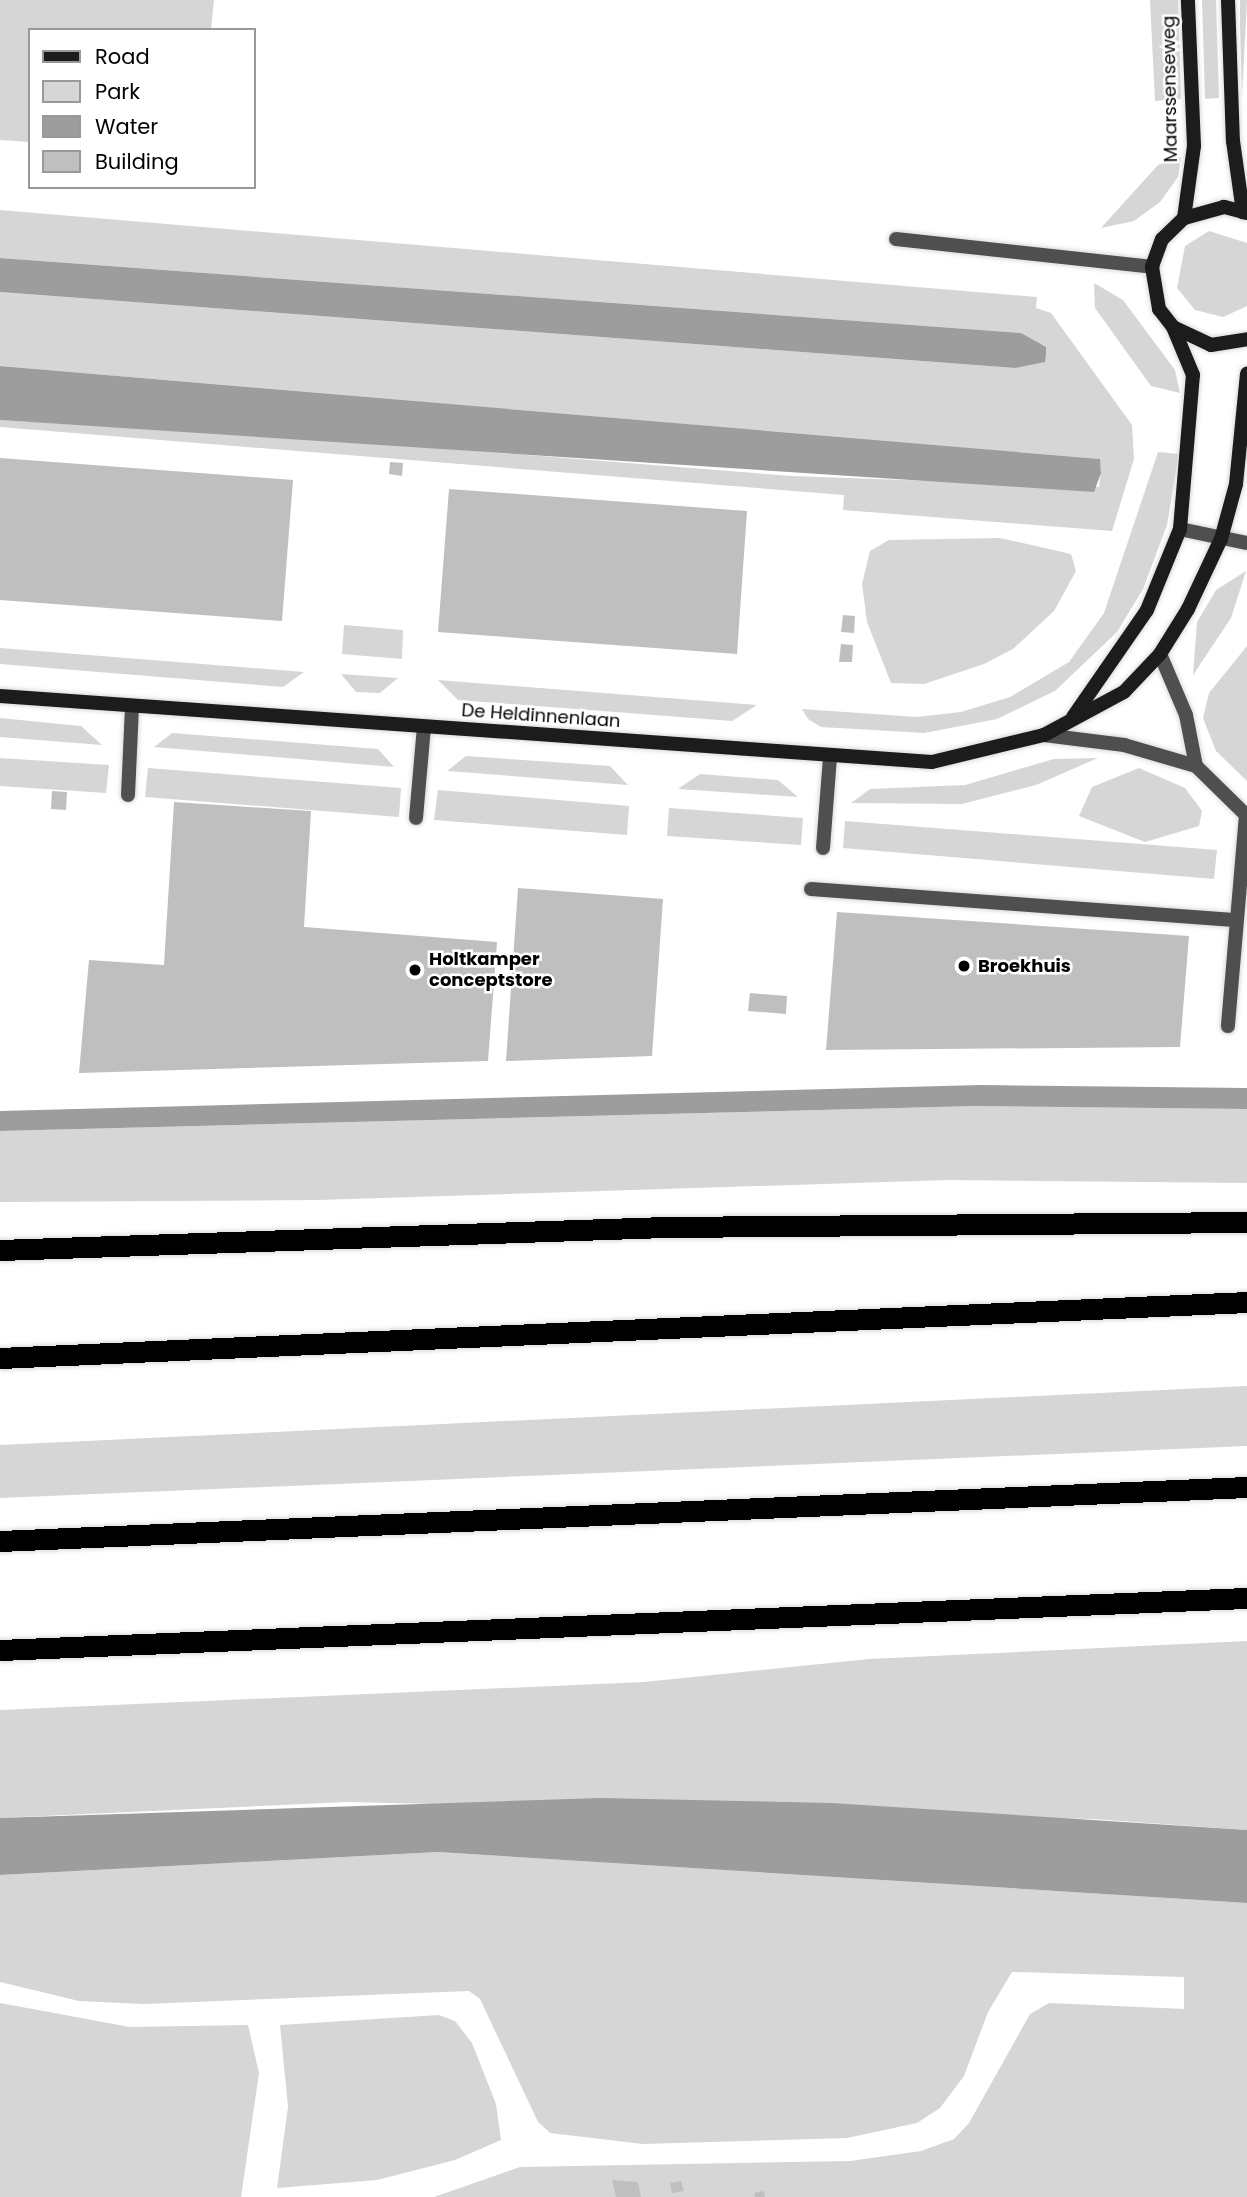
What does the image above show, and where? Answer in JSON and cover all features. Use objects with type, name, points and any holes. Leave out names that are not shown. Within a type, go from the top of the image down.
[{"type":"highway","points":[[0,1250],[666,1227],[1247,1222]]},
{"type":"highway","points":[[0,1357],[1247,1302]]},
{"type":"highway","points":[[0,1541],[1247,1487]]},
{"type":"highway","points":[[0,1650],[1247,1598]]},
{"type":"street","name":"Maarssenseweg","points":[[1184,218],[1194,146],[1188,0]]},
{"type":"street","points":[[896,239],[1152,267],[1162,239],[1184,218],[1224,207],[1245,213],[1233,141],[1228,0]]},
{"type":"street","name":"De Heldinnenlaan","points":[[1073,718],[1147,610],[1180,529],[1193,375],[1173,327],[1159,309],[1152,267]]},
{"type":"street","points":[[1173,327],[1211,345],[1247,339]]},
{"type":"street","name":"De Heldinnenlaan","points":[[0,696],[830,757],[932,762],[1044,735],[1124,692],[1160,653],[1221,539],[1236,484],[1247,374]]},
{"type":"street","points":[[1180,529],[1247,543]]},
{"type":"street","points":[[1160,653],[1186,715],[1196,766]]},
{"type":"street","points":[[128,795],[132,706]]},
{"type":"street","points":[[416,818],[424,727]]},
{"type":"street","points":[[1044,735],[1124,745],[1196,766],[1246,815],[1234,920],[1228,1026]]},
{"type":"street","points":[[823,848],[830,757]]},
{"type":"street","points":[[811,889],[1234,920]]},
{"type":"green space","points":[[0,0],[214,0],[211,28],[28,28],[28,142],[0,140]]},
{"type":"green space","points":[[1150,0],[1178,0],[1181,99],[1155,101]]},
{"type":"green space","points":[[1202,0],[1216,0],[1219,98],[1205,99]]},
{"type":"green space","points":[[1240,0],[1247,0],[1242,97],[1240,26]]},
{"type":"green space","points":[[1181,157],[1178,177],[1160,202],[1134,221],[1101,228],[1158,165]]},
{"type":"green space","points":[[0,210],[1037,297],[1036,308],[1051,313],[1132,425],[1134,459],[1112,531],[843,510],[844,495],[0,427],[0,420],[363,442],[791,476],[1099,487],[1101,468],[1099,459],[0,366],[0,292],[1015,368],[1038,346],[1021,333],[0,258]]},
{"type":"green space","points":[[1209,231],[1247,243],[1247,306],[1223,317],[1195,310],[1177,288],[1185,246]]},
{"type":"green space","points":[[1094,283],[1123,300],[1175,370],[1180,393],[1151,386],[1095,308]]},
{"type":"green space","points":[[1158,452],[1179,454],[1167,525],[1143,589],[1117,632],[1055,691],[997,719],[924,733],[821,727],[808,719],[802,709],[917,717],[961,712],[1010,697],[1069,662],[1104,613]]},
{"type":"green space","points":[[1000,538],[1071,554],[1076,571],[1054,611],[1013,649],[984,664],[924,684],[891,683],[867,622],[862,584],[870,551],[889,540]]},
{"type":"green space","points":[[1246,571],[1231,618],[1193,675],[1197,622],[1216,590]]},
{"type":"green space","points":[[344,625],[403,630],[402,659],[342,654]]},
{"type":"green space","points":[[1247,646],[1247,781],[1216,751],[1203,718],[1209,693]]},
{"type":"green space","points":[[0,648],[304,672],[283,687],[0,664]]},
{"type":"green space","points":[[341,674],[398,678],[380,693],[356,692]]},
{"type":"green space","points":[[438,680],[757,705],[732,721],[458,700]]},
{"type":"green space","points":[[0,718],[81,726],[102,745],[0,737]]},
{"type":"green space","points":[[172,733],[378,749],[394,767],[154,747]]},
{"type":"green space","points":[[466,756],[610,766],[628,785],[447,771]]},
{"type":"green space","points":[[0,758],[109,765],[106,793],[0,786]]},
{"type":"green space","points":[[1098,758],[1036,785],[962,804],[851,803],[870,789],[965,785],[1054,759]]},
{"type":"green space","points":[[148,768],[401,788],[399,817],[145,797]]},
{"type":"green space","points":[[1139,768],[1185,788],[1202,811],[1199,826],[1145,842],[1079,816],[1092,787]]},
{"type":"green space","points":[[700,774],[778,780],[798,797],[678,789]]},
{"type":"green space","points":[[438,790],[629,806],[627,835],[434,820]]},
{"type":"green space","points":[[669,808],[803,818],[801,845],[667,836]]},
{"type":"green space","points":[[845,821],[1217,850],[1214,879],[843,848]]},
{"type":"green space","points":[[976,1106],[1247,1109],[1247,1183],[947,1180],[318,1200],[0,1202],[0,1131]]},
{"type":"green space","points":[[1247,1386],[1247,1446],[0,1498],[0,1445]]},
{"type":"green space","points":[[1247,1641],[1247,1830],[1093,1819],[347,1802],[0,1818],[0,1710],[644,1682],[869,1659]]},
{"type":"green space","points":[[438,1852],[1247,1903],[1247,2197],[434,2197],[520,2167],[850,2161],[921,2151],[954,2139],[969,2123],[1030,2014],[1049,2003],[1184,2009],[1184,1977],[1012,1972],[988,2012],[964,2076],[940,2108],[917,2123],[847,2138],[643,2144],[550,2133],[538,2122],[480,1999],[469,1991],[144,2004],[79,2001],[0,1982],[0,1875]]},
{"type":"green space","points":[[0,2003],[130,2027],[248,2025],[259,2073],[241,2197],[0,2197]]},
{"type":"green space","points":[[439,2015],[455,2021],[472,2043],[496,2104],[501,2140],[455,2160],[377,2180],[277,2188],[288,2107],[280,2025]]},
{"type":"water","points":[[0,258],[1021,333],[1046,347],[1046,354],[1045,362],[1015,368],[0,292]]},
{"type":"water","points":[[0,366],[1100,459],[1101,473],[1094,492],[0,420]]},
{"type":"water","points":[[981,1085],[1247,1088],[1247,1109],[976,1106],[0,1131],[0,1111]]},
{"type":"water","points":[[600,1798],[832,1803],[1247,1830],[1247,1903],[438,1852],[0,1875],[0,1818]]},
{"type":"building","points":[[0,458],[293,480],[282,621],[0,600]]},
{"type":"building","points":[[390,462],[403,463],[402,476],[389,474]]},
{"type":"building","points":[[449,489],[747,511],[737,654],[438,632]]},
{"type":"building","points":[[843,615],[855,616],[854,633],[841,632]]},
{"type":"building","points":[[841,644],[853,645],[852,662],[839,662]]},
{"type":"building","points":[[52,791],[67,792],[66,810],[51,809]]},
{"type":"building","points":[[174,802],[311,811],[304,927],[497,942],[488,1061],[79,1073],[89,960],[164,965]]},
{"type":"building","points":[[518,888],[663,899],[652,1056],[506,1061]]},
{"type":"building","points":[[837,912],[1189,936],[1180,1047],[826,1050]]},
{"type":"building","points":[[750,993],[787,996],[786,1014],[748,1011]]},
{"type":"building","points":[[612,2180],[638,2182],[641,2197],[616,2197]]},
{"type":"building","points":[[681,2181],[684,2191],[672,2193],[670,2183]]},
{"type":"building","points":[[764,2191],[765,2197],[755,2197],[754,2193]]},
{"type":"place","name":"Broekhuis","points":[[964,966]]},
{"type":"place","name":"Holtkamper conceptstore","points":[[415,970]]}]
